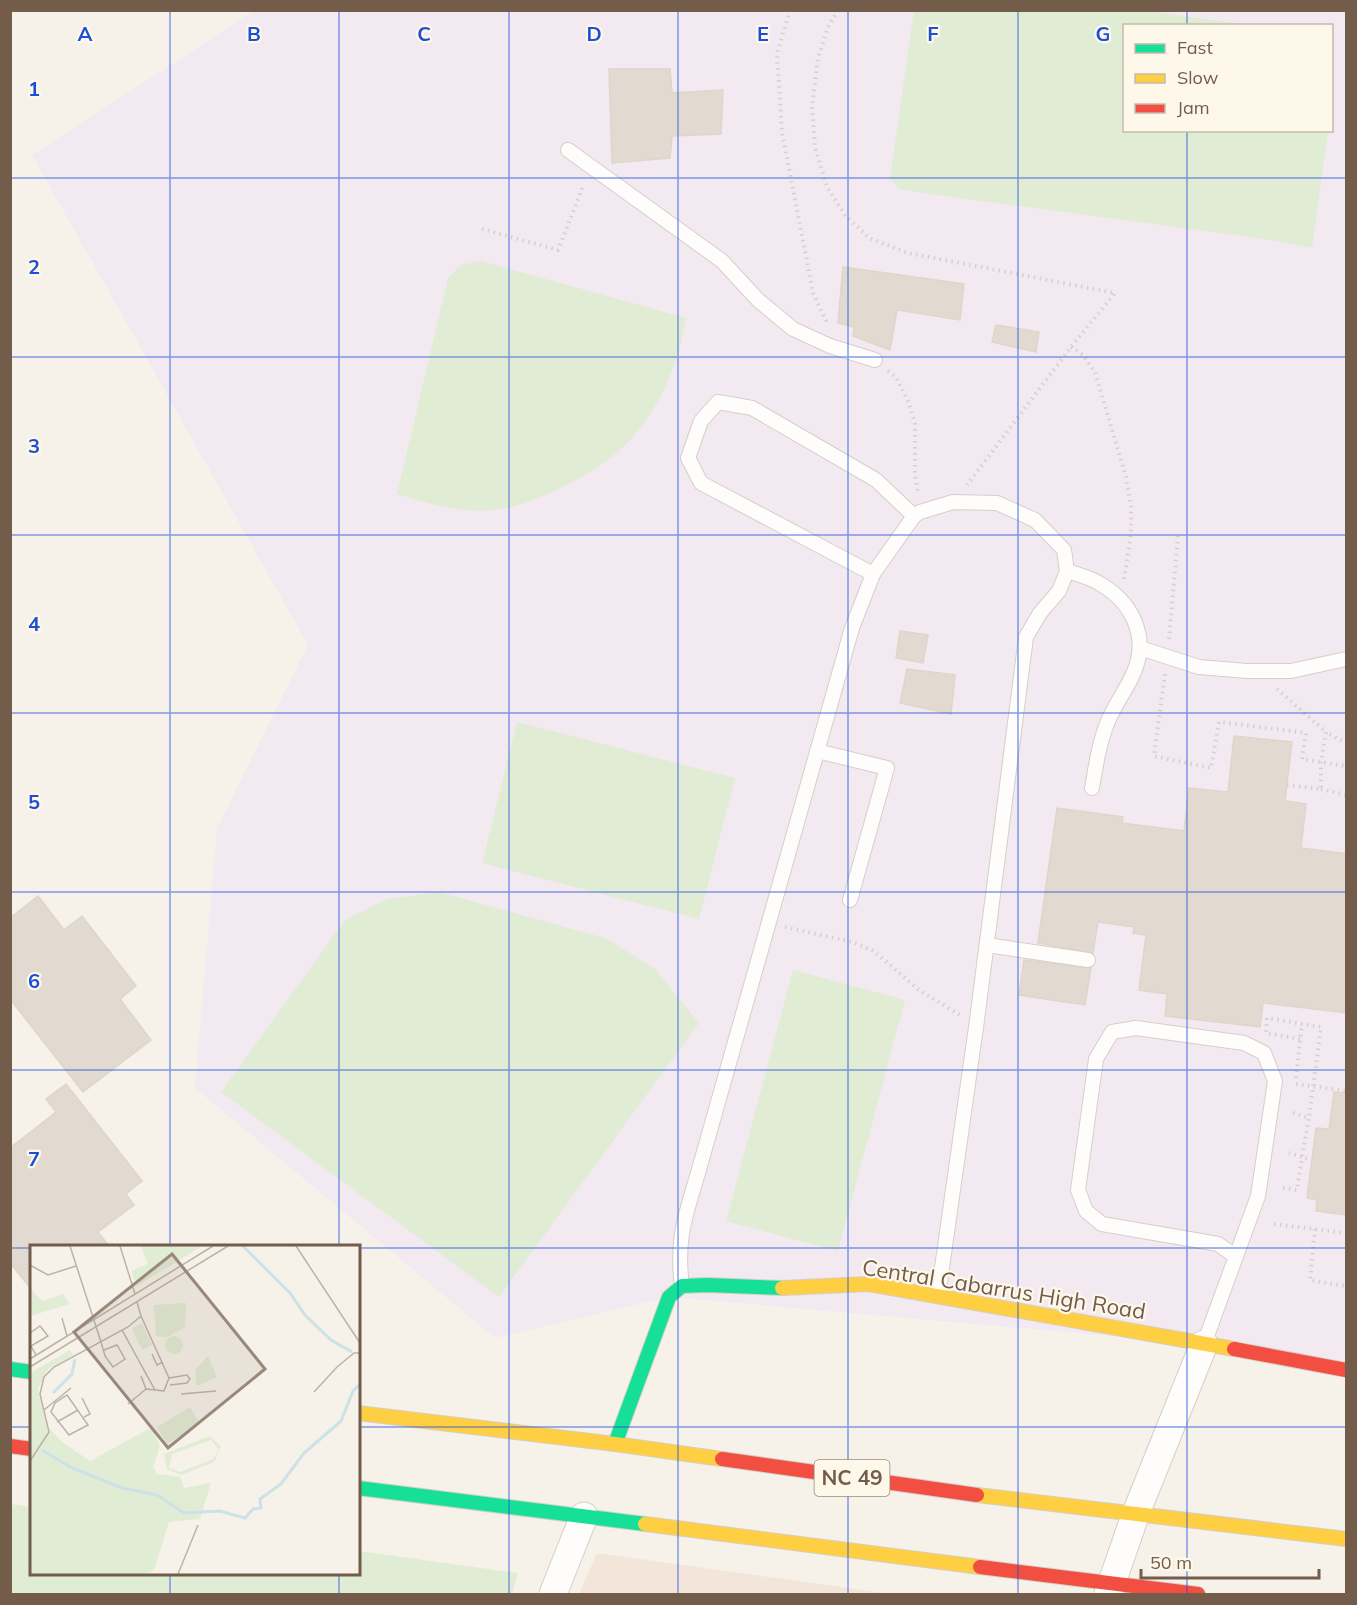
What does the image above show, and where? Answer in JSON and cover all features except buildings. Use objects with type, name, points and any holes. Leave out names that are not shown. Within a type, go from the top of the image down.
[{"type":"main road","name":"Central Cabarrus High Road","points":[[682,1286],[769,1288],[869,1284],[1347,1370]]},
{"type":"main road","points":[[615,1444],[669,1297],[682,1286]]},
{"type":"main road","points":[[10,1369],[30,1372]]},
{"type":"main road","name":"NC 49","points":[[360,1413],[615,1444],[960,1493],[1347,1539]]},
{"type":"main road","points":[[10,1446],[30,1449]]},
{"type":"main road","points":[[360,1488],[584,1516],[1110,1589],[1198,1594]]},
{"type":"street","points":[[1110,1589],[1136,1513],[1204,1344]]},
{"type":"street","points":[[553,1594],[584,1516]]},
{"type":"lane","points":[[568,150],[722,261],[758,300],[793,329],[830,346],[875,360]]},
{"type":"lane","points":[[873,574],[701,483],[688,458],[701,421],[718,402],[752,408],[876,480],[917,514]]},
{"type":"lane","points":[[682,1286],[678,1259],[682,1226],[852,628],[873,574],[917,514],[953,502],[998,503],[1035,520],[1064,550],[1067,571],[1059,591],[1040,613],[1026,637],[987,945],[938,1296]]},
{"type":"lane","points":[[1067,571],[1100,584],[1121,599],[1136,622],[1140,648],[1135,669],[1108,719],[1099,746],[1092,788]]},
{"type":"lane","points":[[1140,648],[1199,667],[1264,671],[1291,671],[1347,658]]},
{"type":"lane","points":[[817,751],[887,768],[850,900]]},
{"type":"lane","points":[[987,945],[1088,960]]},
{"type":"lane","points":[[1204,1344],[1258,1196],[1275,1082],[1264,1053],[1244,1042],[1136,1028],[1112,1032],[1096,1059],[1078,1190],[1086,1211],[1102,1224],[1218,1244],[1235,1256]]},
{"type":"path","points":[[790,10],[777,53],[782,132],[813,293],[827,324],[835,332]]},
{"type":"path","points":[[838,10],[828,27],[818,58],[812,106],[815,147],[826,187],[845,215],[869,238],[908,254],[1115,293],[953,502]]},
{"type":"path","points":[[482,229],[558,250],[591,167]]},
{"type":"path","points":[[1071,348],[1083,355],[1095,372],[1126,477],[1131,507],[1131,533],[1121,599]]},
{"type":"path","points":[[875,360],[896,377],[909,403],[915,424],[917,514]]},
{"type":"path","points":[[1178,536],[1167,656],[1154,756],[1211,768],[1219,722],[1306,733],[1302,759],[1347,766]]},
{"type":"path","points":[[1264,671],[1273,685],[1326,732],[1347,743]]},
{"type":"path","points":[[1321,789],[1321,762],[1326,732]]},
{"type":"path","points":[[1287,785],[1346,795],[1347,791]]},
{"type":"path","points":[[785,927],[853,942],[874,951],[919,990],[964,1016]]},
{"type":"path","points":[[1283,1188],[1297,1190],[1321,1027],[1268,1018],[1266,1033],[1300,1039]]},
{"type":"path","points":[[1296,1078],[1302,1024]]},
{"type":"path","points":[[1296,1084],[1347,1091]]},
{"type":"path","points":[[1293,1113],[1309,1118]]},
{"type":"path","points":[[1289,1153],[1311,1160]]},
{"type":"path","points":[[1274,1224],[1347,1233]]},
{"type":"path","points":[[1315,1228],[1310,1280],[1347,1286]]},
{"type":"shaded area","points":[[254,11],[1346,11],[1346,1367],[1204,1344],[669,1297],[495,1338],[195,1088],[217,828],[308,645],[32,155]]},
{"type":"shaded area","points":[[597,1553],[892,1594],[579,1594]]},
{"type":"green space","points":[[1142,10],[1240,24],[1123,24],[1123,132],[1328,132],[1312,248],[1257,238],[899,189],[890,179],[914,11]]},
{"type":"green space","points":[[481,261],[686,318],[673,368],[659,399],[640,428],[621,449],[591,471],[548,494],[513,507],[474,511],[435,505],[397,494],[448,278],[461,265]]},
{"type":"green space","points":[[517,722],[735,778],[699,919],[482,863]]},
{"type":"green space","points":[[439,892],[608,939],[656,970],[699,1023],[499,1297],[221,1092],[345,920],[387,899]]},
{"type":"green space","points":[[793,970],[905,1000],[838,1251],[726,1221]]},
{"type":"green space","points":[[10,1504],[30,1507],[30,1575],[360,1575],[360,1551],[518,1573],[512,1594],[11,1594]]},
{"type":"traffic: fast","points":[[615,1444],[669,1297],[682,1286],[782,1288]]},
{"type":"traffic: fast","points":[[10,1369],[30,1372]]},
{"type":"traffic: fast","points":[[360,1488],[645,1524]]},
{"type":"traffic: slow","points":[[782,1288],[869,1284],[1234,1349]]},
{"type":"traffic: slow","points":[[360,1413],[722,1459]]},
{"type":"traffic: slow","points":[[977,1495],[1346,1539]]},
{"type":"traffic: slow","points":[[645,1524],[980,1567]]},
{"type":"traffic: jam","points":[[1234,1349],[1346,1370]]},
{"type":"traffic: jam","points":[[10,1446],[30,1449]]},
{"type":"traffic: jam","points":[[722,1459],[977,1495]]},
{"type":"traffic: jam","points":[[980,1567],[1198,1594]]}]
